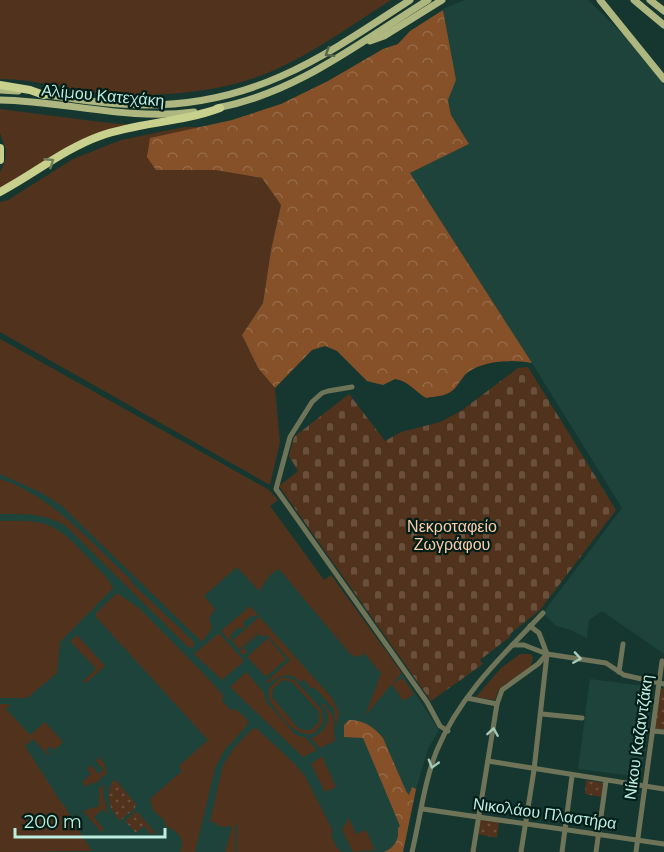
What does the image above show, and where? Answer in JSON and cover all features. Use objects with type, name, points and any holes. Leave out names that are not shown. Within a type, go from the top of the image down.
[{"type":"highway","points":[[0,85],[44,95]]},
{"type":"highway","points":[[0,192],[90,140],[122,130],[196,117],[220,108]]},
{"type":"highway","points":[[0,148],[0,160]]},
{"type":"main road","points":[[378,21],[400,0]]},
{"type":"main road","name":"Αλίμου Κατεχάκη","points":[[0,90],[144,105],[181,104],[246,92],[321,57],[410,0]]},
{"type":"main road","name":"Αλίμου Κατεχάκη","points":[[0,100],[144,115],[182,114],[220,108],[278,90],[327,65],[428,0]]},
{"type":"main road","points":[[359,45],[384,36],[442,0]]},
{"type":"main road","points":[[600,0],[664,79]]},
{"type":"main road","points":[[634,0],[664,25]]},
{"type":"main road","points":[[650,0],[664,11]]},
{"type":"street","points":[[352,387],[322,393],[312,402],[290,437],[276,489],[427,702],[440,726],[448,731]]},
{"type":"street","points":[[412,852],[436,752],[467,698],[490,668],[543,613]]},
{"type":"street","points":[[521,852],[542,714],[547,654],[539,633],[530,626]]},
{"type":"street","points":[[619,672],[623,644]]},
{"type":"street","points":[[512,645],[524,645],[547,654],[606,663],[624,675],[661,682]]},
{"type":"street","points":[[473,852],[497,704],[502,690],[538,664],[547,654]]},
{"type":"street","name":"Νίκου Καζαντζάκη","points":[[636,852],[652,730],[661,682],[662,661]]},
{"type":"street","points":[[467,698],[497,704]]},
{"type":"street","points":[[542,714],[582,718]]},
{"type":"street","points":[[652,730],[664,732]]},
{"type":"street","points":[[488,762],[664,789]]},
{"type":"street","points":[[562,852],[572,776]]},
{"type":"street","points":[[596,852],[606,781]]},
{"type":"street","name":"Νικολάου Πλαστήρα","points":[[423,809],[664,844]]},
{"type":"shaded area","points":[[465,0],[588,0],[627,38],[664,85],[664,654],[602,611],[589,620],[587,638],[556,626],[543,613],[622,508],[410,173],[469,144],[451,115],[448,100],[455,80],[443,9]]},
{"type":"shaded area","points":[[0,339],[269,490],[278,500],[270,506],[324,580],[331,575],[402,673],[439,730],[428,749],[418,782],[403,852],[0,852]]},
{"type":"shaded area","points":[[590,679],[653,687],[641,777],[578,769]]},
{"type":"green space","points":[[0,0],[391,0],[314,50],[265,74],[210,89],[170,94],[131,95],[99,93],[28,81],[0,79]]},
{"type":"green space","points":[[443,10],[456,80],[448,100],[451,115],[469,144],[410,173],[532,363],[508,361],[482,365],[468,372],[450,392],[426,398],[400,380],[395,379],[383,385],[367,381],[337,351],[325,346],[312,350],[275,388],[258,368],[242,335],[263,303],[281,205],[262,178],[215,170],[156,170],[147,157],[150,138],[232,120],[281,104],[328,81],[383,49],[398,44],[410,31]]},
{"type":"green space","points":[[0,109],[134,125],[115,128],[0,188],[0,173],[5,161],[6,150],[0,133]]},
{"type":"green space","points":[[184,127],[203,127],[150,138],[156,170],[215,170],[262,178],[281,205],[263,303],[242,335],[258,368],[275,388],[280,442],[270,485],[0,332],[0,202],[8,200],[73,159],[121,140]]},
{"type":"green space","points":[[0,339],[269,490],[278,500],[270,506],[324,580],[331,575],[402,673],[393,683],[403,678],[414,694],[403,701],[392,684],[365,716],[381,673],[364,653],[359,657],[351,655],[279,569],[271,574],[259,591],[237,567],[204,596],[215,609],[209,618],[212,628],[202,642],[62,506],[42,493],[0,474]]},
{"type":"green space","name":"Νεκροταφείο Ζωγράφου","points":[[528,367],[616,510],[540,610],[480,660],[483,664],[431,701],[279,486],[298,471],[289,456],[294,437],[349,394],[385,441],[401,432],[440,422],[461,411],[518,368]]},
{"type":"green space","points":[[0,479],[36,496],[68,520],[194,642],[193,648],[188,647],[66,526],[42,516],[0,514]]},
{"type":"green space","points":[[0,521],[30,521],[59,531],[78,547],[113,588],[60,642],[57,673],[27,698],[0,698]]},
{"type":"green space","points":[[117,593],[140,609],[203,673],[223,695],[222,701],[231,710],[235,709],[248,720],[247,725],[224,751],[215,768],[195,852],[180,852],[182,843],[180,836],[166,826],[164,820],[153,810],[150,799],[182,771],[179,766],[208,740],[96,617],[96,613]]},
{"type":"green space","points":[[250,606],[332,698],[339,712],[336,729],[334,709],[316,689],[311,688],[304,680],[301,682],[289,675],[276,678],[268,684],[266,682],[290,660],[267,635],[263,637],[259,634],[244,648],[247,652],[243,655],[239,651],[266,625],[239,649],[232,641],[259,617],[258,615],[255,617],[252,615],[243,623],[245,626],[242,629],[239,627],[230,635],[232,638],[229,640],[221,631]]},
{"type":"green space","points":[[219,633],[244,661],[222,680],[194,654]]},
{"type":"green space","points":[[77,635],[105,666],[86,683],[83,681],[96,669],[70,641]]},
{"type":"green space","points":[[268,638],[286,659],[266,677],[247,657]]},
{"type":"green space","points":[[520,654],[531,654],[533,658],[531,666],[499,689],[495,700],[476,697],[501,668]]},
{"type":"green space","points":[[246,672],[264,693],[266,702],[296,735],[306,738],[317,750],[303,757],[230,687]]},
{"type":"green space","points":[[281,677],[295,680],[322,710],[323,723],[314,733],[307,734],[294,729],[269,700],[269,688]],"holes":[[[283,680],[292,682],[319,712],[319,722],[311,730],[298,728],[272,697],[273,689]]]},
{"type":"green space","points":[[661,688],[664,689],[664,730],[655,728]]},
{"type":"green space","points":[[324,703],[333,716],[335,741],[320,748],[311,738],[326,726],[327,712],[321,705]]},
{"type":"green space","points":[[0,704],[9,704],[9,707],[5,708],[30,735],[45,722],[63,742],[54,750],[50,746],[46,750],[50,754],[48,755],[33,739],[25,746],[77,824],[76,826],[92,851],[0,852]]},
{"type":"green space","points":[[349,720],[364,723],[380,734],[406,791],[409,795],[412,787],[416,789],[403,852],[384,852],[396,843],[400,826],[363,738],[344,737],[344,725]]},
{"type":"green space","points":[[256,728],[305,776],[333,831],[331,835],[337,848],[343,852],[237,852],[237,825],[235,824],[235,852],[225,852],[232,827],[217,826],[217,823],[210,822],[223,765],[234,748],[251,730]]},
{"type":"green space","points":[[322,756],[336,787],[325,792],[311,764]]},
{"type":"green space","points":[[100,757],[107,773],[95,784],[92,782],[87,787],[82,782],[91,774],[87,769],[91,765],[99,774],[104,770],[96,761]]},
{"type":"green space","points":[[115,779],[136,804],[135,808],[120,821],[110,806],[108,795]]},
{"type":"green space","points":[[586,780],[603,783],[601,797],[585,794]]},
{"type":"green space","points":[[104,784],[103,795],[108,812],[103,809],[94,817],[104,829],[101,832],[83,811],[99,806],[99,789]]},
{"type":"green space","points":[[136,811],[155,832],[152,835],[144,826],[136,833],[125,821]]},
{"type":"green space","points":[[349,818],[356,834],[366,830],[375,850],[353,852],[342,830]]},
{"type":"green space","points":[[479,818],[499,821],[497,838],[477,834]]}]
